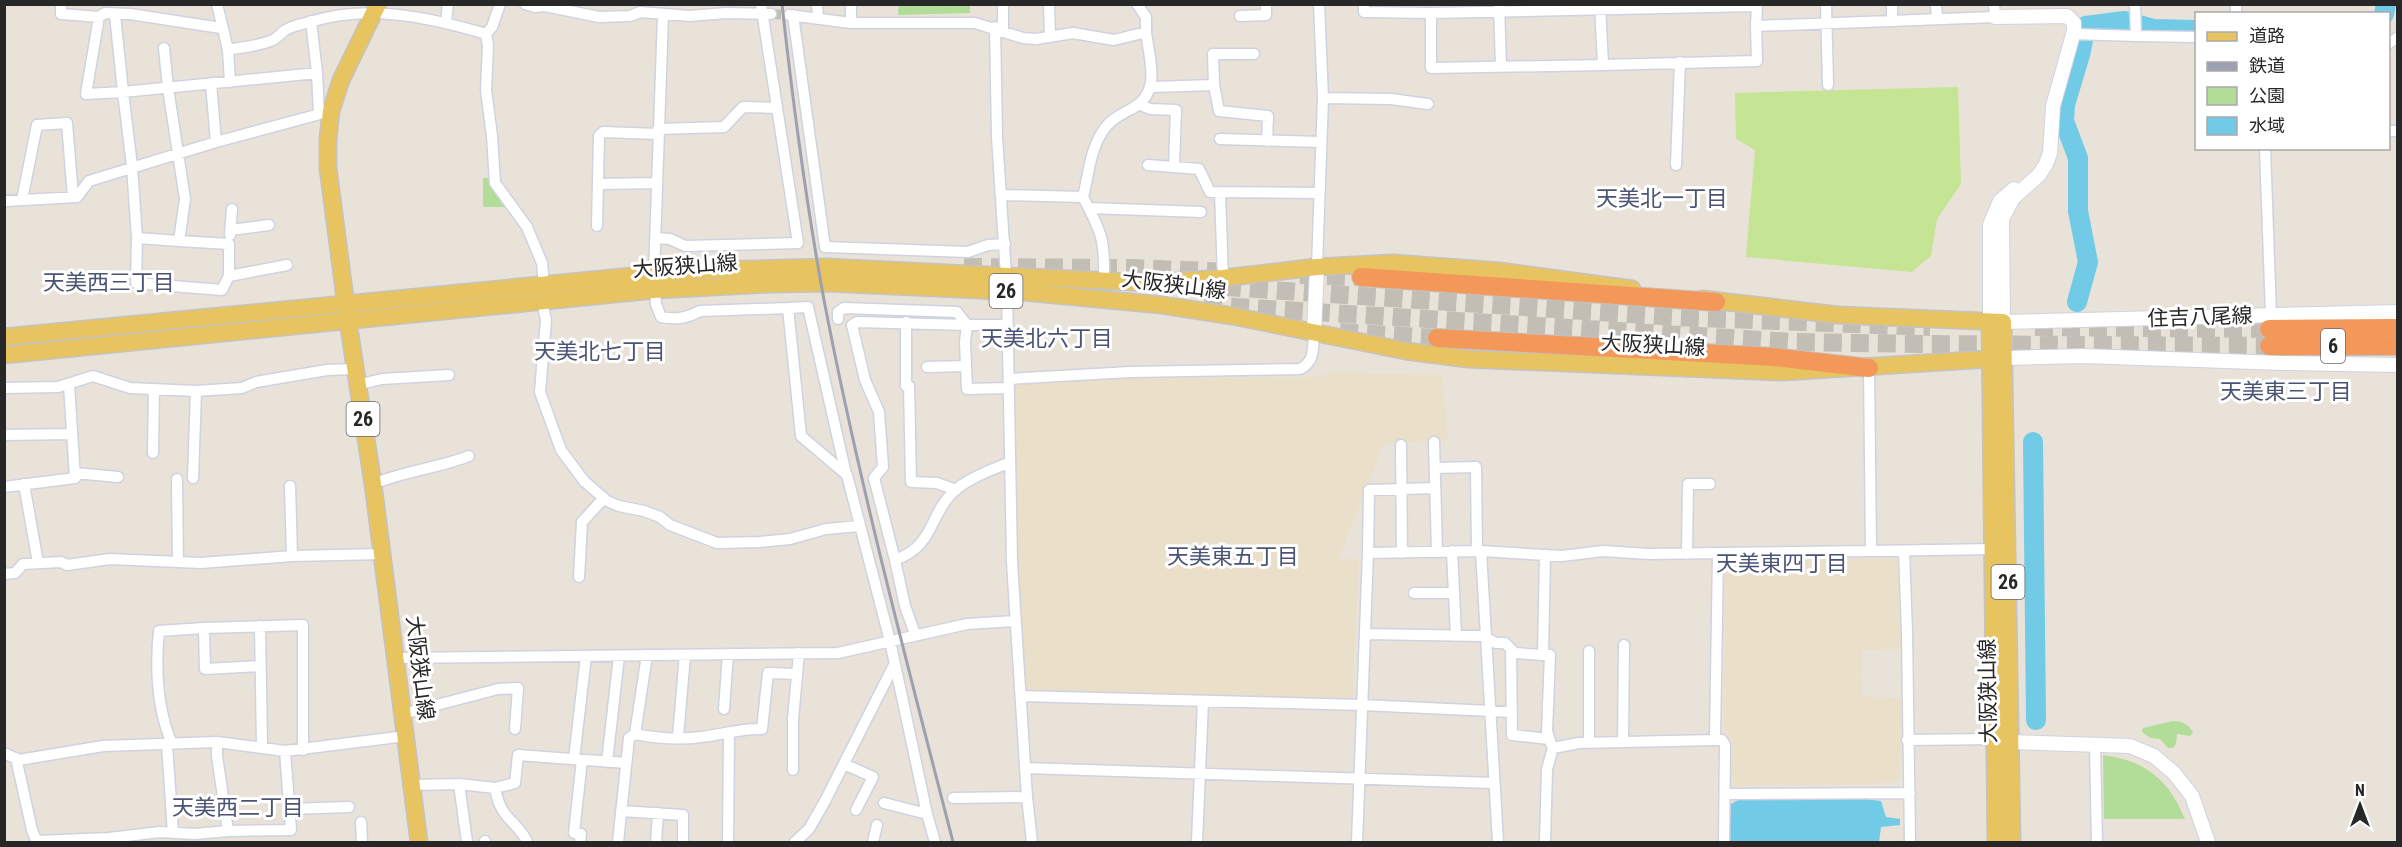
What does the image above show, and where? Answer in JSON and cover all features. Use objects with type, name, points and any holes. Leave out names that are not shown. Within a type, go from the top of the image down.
[{"type":"highway","points":[[1361,277],[1716,302]]},
{"type":"highway","name":"6","points":[[2270,330],[2397,328]]},
{"type":"highway","name":"6","points":[[2270,330],[2397,346]]},
{"type":"highway","points":[[1437,338],[1774,357],[1869,368]]},
{"type":"main road","name":"大阪狭山線","points":[[375,8],[325,112],[328,168],[373,484],[419,843]]},
{"type":"main road","points":[[1995,11],[2067,16],[2081,34],[2053,106],[2050,153],[2046,164],[2039,175],[2008,192],[1994,212],[1989,237],[1996,322]]},
{"type":"main road","name":"大阪狭山線","points":[[1007,283],[1104,281],[1151,283],[1223,278],[1317,267],[1393,263],[1461,267],[1576,280],[1716,302],[1838,315],[1996,322],[2004,741],[1996,843]]},
{"type":"main road","name":"大阪狭山線","points":[[4,355],[347,313],[544,284],[654,282],[826,267],[1007,283],[1233,315],[1406,351],[1468,359],[1743,372],[1869,368],[1998,359]]},
{"type":"main road","points":[[1314,332],[1317,267]]},
{"type":"main road","name":"大阪狭山線","points":[[4,337],[542,302],[654,282]]},
{"type":"main road","name":"住吉八尾線","points":[[1996,322],[2270,330],[2397,312]]},
{"type":"main road","name":"住吉八尾線","points":[[1998,359],[2083,356],[2282,363],[2397,364]]},
{"type":"main road","name":"大阪狭山線","points":[[1998,359],[1993,549],[2012,843]]},
{"type":"main road","points":[[2004,741],[2130,746],[2154,756],[2174,773],[2192,796],[2208,843]]},
{"type":"street","points":[[61,4],[61,14],[99,17],[105,13],[130,14],[221,28]]},
{"type":"street","points":[[217,4],[228,50],[230,82]]},
{"type":"street","points":[[446,22],[448,4]]},
{"type":"street","points":[[486,34],[492,27],[500,4]]},
{"type":"street","points":[[817,4],[818,18]]},
{"type":"street","points":[[850,23],[851,4]]},
{"type":"street","points":[[1003,4],[999,29],[997,137],[1007,283],[1011,562],[1032,843]]},
{"type":"street","points":[[1049,4],[1050,37]]},
{"type":"street","points":[[1104,281],[1102,234],[1083,197],[1100,135],[1121,113],[1147,98],[1152,87],[1146,17],[1137,4]]},
{"type":"street","points":[[1240,16],[1266,15],[1266,4]]},
{"type":"street","points":[[1317,267],[1323,98],[1319,4]]},
{"type":"street","points":[[1364,4],[1364,12],[1431,13],[1499,8],[1757,5],[1757,61],[1431,68],[1431,13]]},
{"type":"street","points":[[1827,4],[1828,85]]},
{"type":"street","points":[[1892,4],[1892,21]]},
{"type":"street","points":[[1936,4],[1937,19]]},
{"type":"street","points":[[2135,4],[2136,36]]},
{"type":"street","points":[[532,5],[599,17],[630,16],[640,8],[663,15],[765,11],[798,243],[685,246],[670,239],[655,238]]},
{"type":"street","points":[[1600,7],[1603,65]]},
{"type":"street","points":[[228,50],[273,40],[286,30],[311,21],[375,8],[416,18],[435,19],[486,34]]},
{"type":"street","points":[[1499,8],[1501,66]]},
{"type":"street","points":[[1756,27],[1937,19],[1995,11]]},
{"type":"street","points":[[116,15],[132,166],[137,238],[136,283],[222,290],[229,276],[232,209]]},
{"type":"street","points":[[663,15],[655,238],[656,304],[661,317],[672,319],[688,317],[700,311],[808,307],[859,526],[890,641],[935,843]]},
{"type":"street","points":[[1005,244],[988,245],[968,252],[825,247],[791,15],[850,23],[961,22],[1036,39],[1073,33],[1114,40],[1146,32]]},
{"type":"street","points":[[99,17],[86,94],[317,73]]},
{"type":"street","points":[[6,201],[77,197],[89,181],[132,166],[325,112],[317,73],[311,21]]},
{"type":"street","points":[[486,34],[488,45],[486,90],[495,183],[527,227],[542,263],[544,284]]},
{"type":"street","points":[[2081,34],[2195,37]]},
{"type":"street","points":[[164,48],[185,199],[180,241]]},
{"type":"street","points":[[1254,54],[1213,54],[1214,85],[1219,111],[1268,116],[1267,141]]},
{"type":"street","points":[[1676,165],[1680,62]]},
{"type":"street","points":[[211,83],[216,141]]},
{"type":"street","points":[[1152,87],[1214,85]]},
{"type":"street","points":[[1323,98],[1391,99],[1428,104]]},
{"type":"street","points":[[1139,104],[1150,109],[1176,110],[1174,167]]},
{"type":"street","points":[[597,226],[599,136],[603,132],[724,127],[743,107],[777,108]]},
{"type":"street","points":[[22,200],[37,125],[67,123],[73,197]]},
{"type":"street","points":[[1220,140],[1321,142]]},
{"type":"street","points":[[2265,150],[2270,330]]},
{"type":"street","points":[[1148,165],[1198,169],[1210,192],[1319,193]]},
{"type":"street","points":[[598,184],[657,183]]},
{"type":"street","points":[[1220,192],[1223,278]]},
{"type":"street","points":[[1001,195],[1083,197]]},
{"type":"street","points":[[1089,208],[1201,213]]},
{"type":"street","points":[[230,230],[269,225]]},
{"type":"street","points":[[137,238],[229,244]]},
{"type":"street","points":[[229,276],[287,265]]},
{"type":"street","points":[[542,302],[546,320],[540,392],[561,450],[584,481],[604,498],[620,507],[644,511],[660,517],[670,525],[717,543],[760,542],[790,538],[826,529],[859,526]]},
{"type":"street","points":[[788,308],[801,436],[847,475]]},
{"type":"street","points":[[838,319],[838,312],[844,308],[957,312],[967,325],[967,388],[1130,372],[1300,369],[1307,366],[1311,360],[1314,332]]},
{"type":"street","points":[[915,634],[905,606],[874,478],[883,467],[879,412],[865,380],[852,325],[857,322],[906,322],[1008,325]]},
{"type":"street","points":[[906,322],[906,386],[909,386],[911,482],[937,483],[956,490]]},
{"type":"street","points":[[927,367],[966,366]]},
{"type":"street","points":[[1869,368],[1871,551]]},
{"type":"street","points":[[4,388],[69,385],[93,376],[130,388],[196,392],[242,388],[256,382],[327,370],[382,380],[449,375]]},
{"type":"street","points":[[4,487],[75,478],[69,385]]},
{"type":"street","points":[[153,453],[154,390]]},
{"type":"street","points":[[193,478],[196,392]]},
{"type":"street","points":[[4,435],[72,434]]},
{"type":"street","points":[[1434,442],[1437,552]]},
{"type":"street","points":[[1401,445],[1402,553]]},
{"type":"street","points":[[373,484],[392,476],[454,462],[469,456]]},
{"type":"street","points":[[895,560],[907,556],[925,541],[943,504],[956,490],[1010,462]]},
{"type":"street","points":[[1435,468],[1476,467],[1479,551],[1488,639],[1498,843]]},
{"type":"street","points":[[75,474],[118,477]]},
{"type":"street","points":[[177,479],[178,562]]},
{"type":"street","points":[[24,484],[38,563]]},
{"type":"street","points":[[1687,554],[1688,484],[1710,484]]},
{"type":"street","points":[[290,486],[292,556]]},
{"type":"street","points":[[1357,843],[1369,490],[1435,488]]},
{"type":"street","points":[[579,577],[582,522],[604,498]]},
{"type":"street","points":[[1368,553],[1479,551],[1562,556],[1604,551],[1649,554],[1718,554],[1993,549]]},
{"type":"street","points":[[1452,551],[1456,636]]},
{"type":"street","points":[[1904,551],[1910,843]]},
{"type":"street","points":[[4,574],[15,573],[23,564],[61,562],[67,565],[110,559],[201,563],[292,556],[382,554]]},
{"type":"street","points":[[1715,740],[1718,554]]},
{"type":"street","points":[[1543,655],[1545,555]]},
{"type":"street","points":[[1414,593],[1454,594]]},
{"type":"street","points":[[394,658],[838,653],[967,624],[1015,621]]},
{"type":"street","points":[[173,833],[170,744],[163,723],[158,688],[159,631],[303,625],[303,750]]},
{"type":"street","points":[[260,626],[262,746]]},
{"type":"street","points":[[204,628],[205,669],[260,666]]},
{"type":"street","points":[[1365,634],[1482,636],[1496,643],[1505,643],[1515,653],[1550,655],[1546,731],[1551,743],[1547,769],[1545,843]]},
{"type":"street","points":[[1623,742],[1624,645]]},
{"type":"street","points":[[1511,649],[1512,735],[1551,743],[1722,740],[1725,745],[1726,794],[1724,843]]},
{"type":"street","points":[[1589,651],[1589,743]]},
{"type":"street","points":[[793,770],[793,719],[799,653]]},
{"type":"street","points":[[724,710],[728,654]]},
{"type":"street","points":[[618,843],[629,738],[634,734],[647,655]]},
{"type":"street","points":[[678,737],[685,655]]},
{"type":"street","points":[[580,843],[581,834],[574,833],[586,656]]},
{"type":"street","points":[[607,762],[618,656]]},
{"type":"street","points":[[795,843],[809,829],[894,665]]},
{"type":"street","points":[[634,734],[651,737],[699,738],[750,728],[762,729],[768,673],[797,674]]},
{"type":"street","points":[[402,714],[498,689],[518,688],[515,729]]},
{"type":"street","points":[[1021,696],[1362,705],[1512,712]]},
{"type":"street","points":[[1197,843],[1203,701]]},
{"type":"street","points":[[728,843],[729,733]]},
{"type":"street","points":[[4,753],[19,760],[103,746],[218,742],[262,746],[285,751],[406,736]]},
{"type":"street","points":[[1907,740],[2004,741]]},
{"type":"street","points":[[218,742],[217,756],[228,831]]},
{"type":"street","points":[[2095,744],[2097,843]]},
{"type":"street","points":[[16,758],[32,830],[37,842],[109,838],[160,832],[196,838],[228,831],[291,830],[285,751]]},
{"type":"street","points":[[413,785],[459,784],[495,788],[515,783],[518,755],[626,764]]},
{"type":"street","points":[[844,764],[873,777],[856,810]]},
{"type":"street","points":[[1025,768],[1494,783]]},
{"type":"street","points":[[459,784],[467,843]]},
{"type":"street","points":[[495,788],[505,814],[524,836],[527,843]]},
{"type":"street","points":[[1726,794],[1910,793]]},
{"type":"street","points":[[953,798],[1027,797]]},
{"type":"street","points":[[884,803],[927,814]]},
{"type":"street","points":[[290,809],[349,807]]},
{"type":"street","points":[[621,811],[683,815],[683,843]]},
{"type":"street","points":[[656,843],[658,813]]},
{"type":"street","points":[[361,822],[362,843]]},
{"type":"street","points":[[873,843],[877,825]]},
{"type":"shaded area","points":[[1329,373],[1442,375],[1448,440],[1384,443],[1339,558],[1359,560],[1352,704],[1029,693],[1024,690],[1016,574],[1013,384],[1052,379],[1317,377]]},
{"type":"shaded area","points":[[1727,558],[1899,559],[1904,649],[1862,650],[1861,681],[1862,696],[1903,699],[1900,775],[1897,781],[1875,784],[1736,785],[1731,780],[1733,742],[1724,727],[1725,563]]},
{"type":"green space","points":[[899,4],[970,5],[970,13],[898,15]]},
{"type":"green space","points":[[1958,87],[1961,184],[1937,219],[1931,256],[1912,272],[1746,257],[1755,150],[1736,139],[1735,93]]},
{"type":"green space","points":[[483,178],[491,178],[509,207],[483,207]]},
{"type":"green space","points":[[2173,721],[2190,727],[2193,733],[2190,736],[2177,734],[2173,748],[2168,748],[2160,739],[2150,738],[2142,732],[2143,728]]},
{"type":"green space","points":[[2103,755],[2131,762],[2154,774],[2171,793],[2185,819],[2104,819]]},
{"type":"water","points":[[1856,798],[1881,801],[1886,817],[1900,819],[1900,825],[1881,827],[1879,842],[1728,842],[1731,804],[1740,799]]},
{"type":"waterway","points":[[2384,12],[2386,4]]},
{"type":"waterway","points":[[2077,302],[2088,262],[2078,211],[2078,158],[2064,121],[2065,105],[2086,26],[2124,21],[2153,29],[2195,30]]},
{"type":"waterway","points":[[2033,442],[2036,720]]},
{"type":"tunnel","points":[[771,14],[789,15]]},
{"type":"tunnel","points":[[964,267],[1133,268],[1233,272]]},
{"type":"tunnel","points":[[1300,275],[1361,277]]},
{"type":"tunnel","points":[[1196,285],[1675,317],[1930,327]]},
{"type":"tunnel","points":[[1204,305],[1793,342],[2269,346]]},
{"type":"tunnel","points":[[2035,327],[2269,329]]},
{"type":"tunnel","points":[[1340,332],[1437,338]]},
{"type":"railway","points":[[782,4],[795,116],[824,300],[852,437],[884,572],[953,842]]},
{"type":"district","name":"天美北一丁目","points":[[1662,198]]},
{"type":"district","name":"天美西三丁目","points":[[109,282]]},
{"type":"district","name":"天美北六丁目","points":[[1047,338]]},
{"type":"district","name":"天美北七丁目","points":[[600,351]]},
{"type":"district","name":"天美東三丁目","points":[[2286,391]]},
{"type":"district","name":"天美東五丁目","points":[[1233,556]]},
{"type":"district","name":"天美東四丁目","points":[[1782,563]]},
{"type":"district","name":"天美西二丁目","points":[[238,807]]}]
